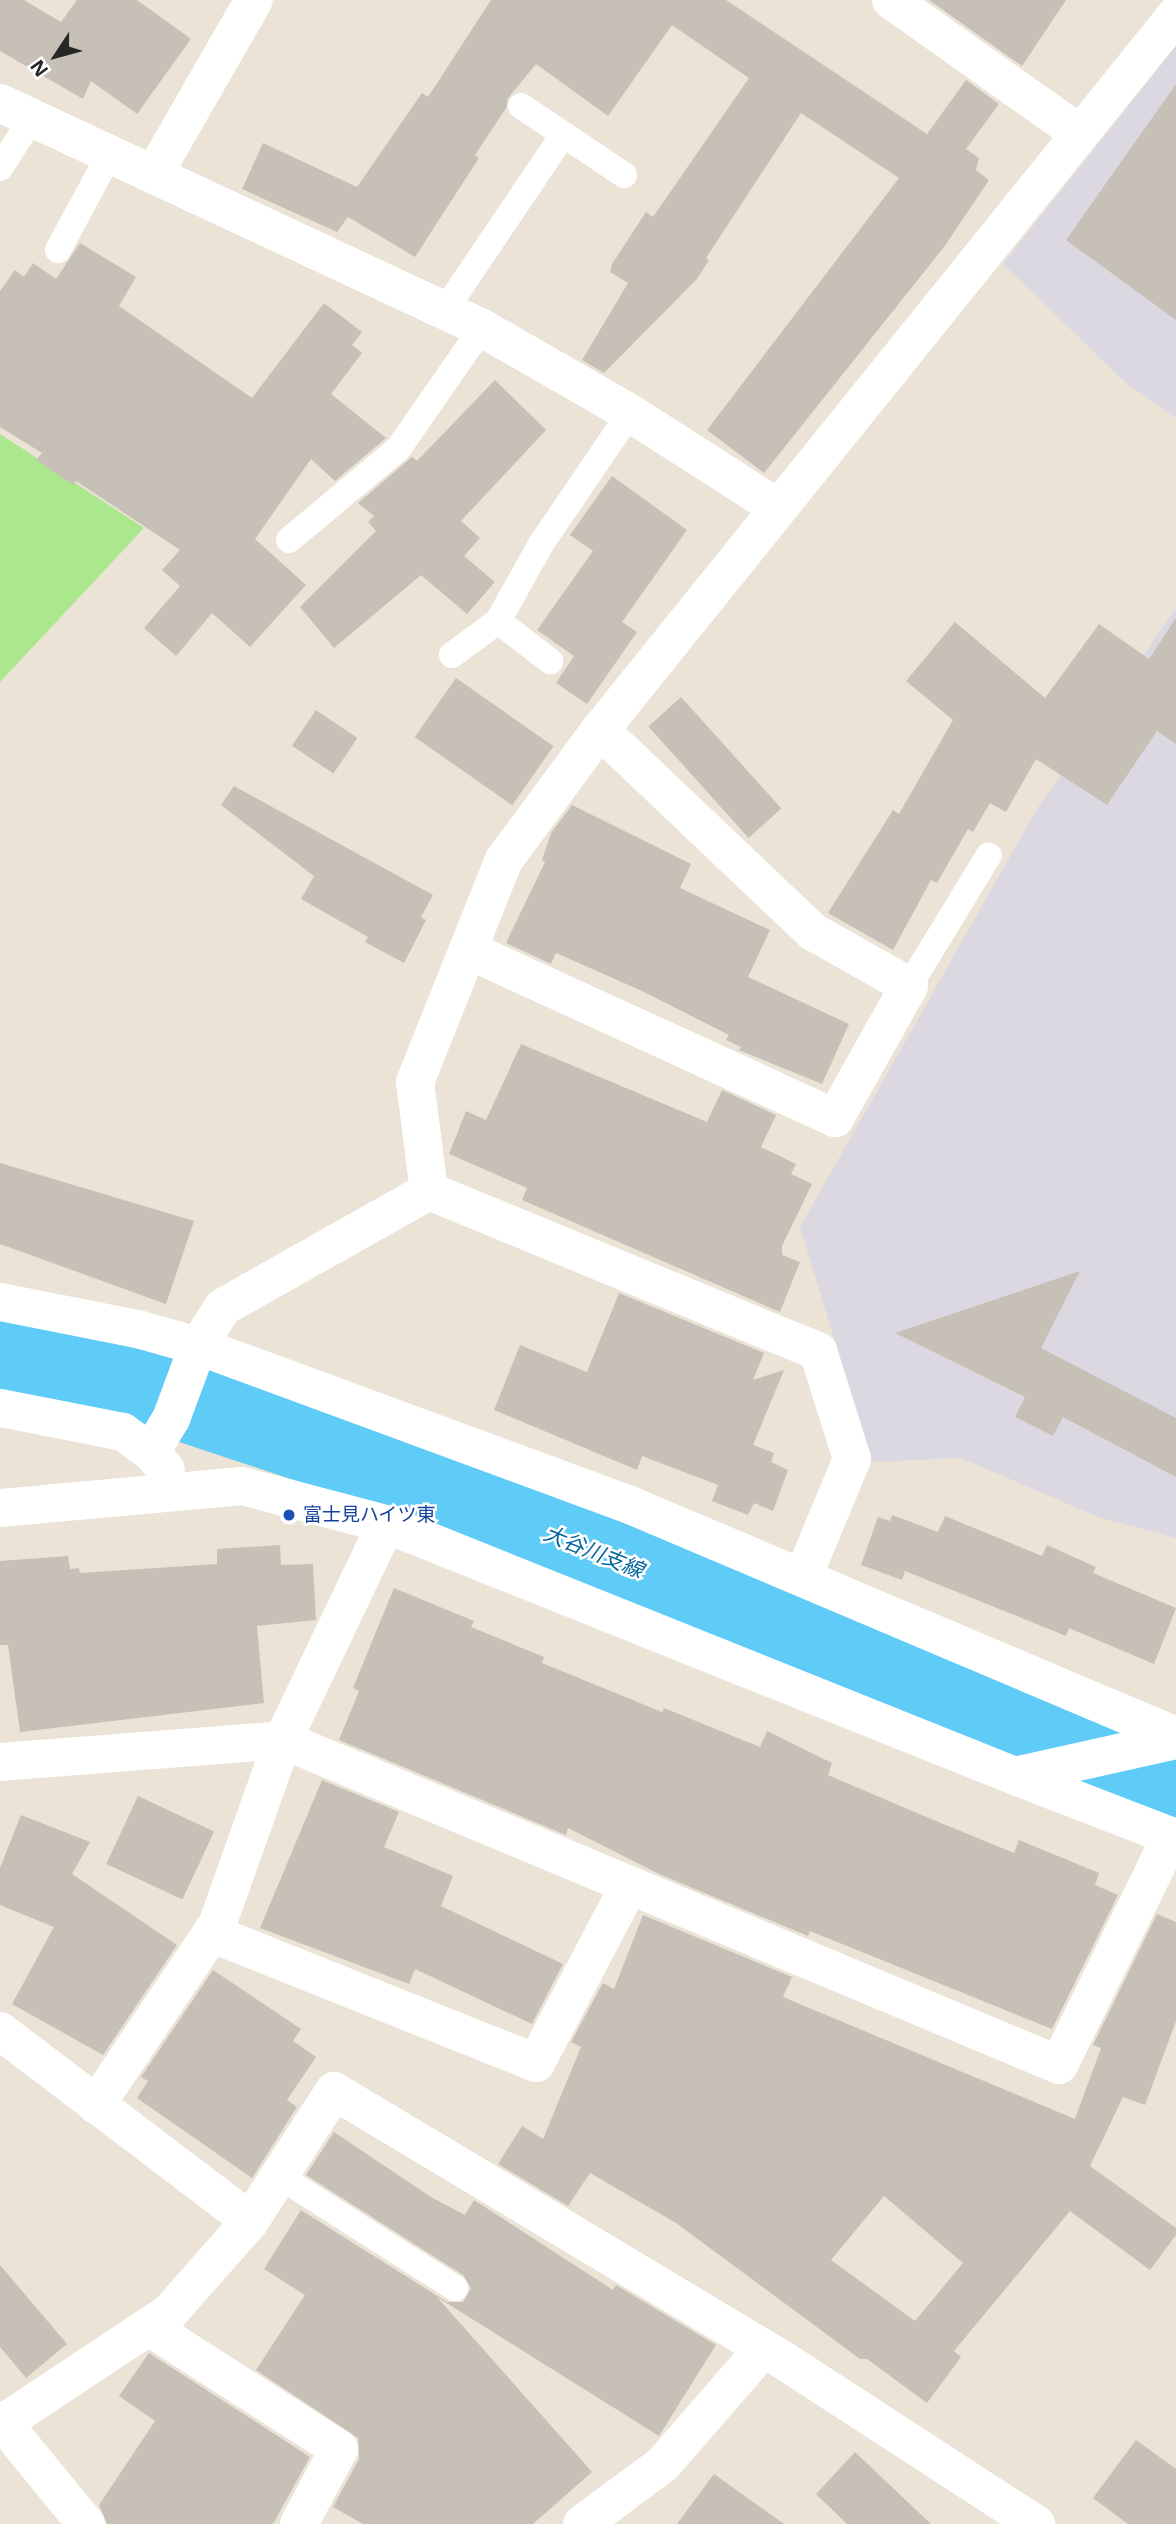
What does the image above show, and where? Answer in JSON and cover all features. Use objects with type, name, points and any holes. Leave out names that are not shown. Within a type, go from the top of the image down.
[{"type":"street","points":[[155,172],[254,0]]},
{"type":"street","points":[[891,0],[1079,133]]},
{"type":"street","points":[[429,1191],[415,1082],[505,860],[600,730],[1176,15]]},
{"type":"street","points":[[16,110],[155,172],[482,328],[630,413],[778,508]]},
{"type":"street","points":[[468,950],[835,1118],[909,986],[813,932],[600,730]]},
{"type":"street","points":[[151,1452],[171,1419],[194,1357],[223,1307],[429,1191]]},
{"type":"street","points":[[429,1191],[818,1350],[852,1459],[803,1577]]},
{"type":"street","points":[[0,1302],[141,1330],[194,1357],[630,1505],[1176,1738]]},
{"type":"street","points":[[0,1408],[123,1432],[151,1452],[182,1488]]},
{"type":"street","points":[[0,1508],[182,1488],[242,1486],[386,1524],[1173,1837],[1059,2065],[283,1740],[0,1762]]},
{"type":"street","points":[[96,2105],[211,1933],[283,1740],[386,1524]]},
{"type":"street","points":[[1015,1776],[1176,1738]]},
{"type":"street","points":[[211,1933],[536,2063],[629,1885]]},
{"type":"street","points":[[0,2031],[250,2221]]},
{"type":"street","points":[[86,2524],[2,2424],[169,2313],[250,2221],[334,2091],[763,2349],[1037,2524]]},
{"type":"street","points":[[149,2327],[339,2449],[299,2524]]},
{"type":"street","points":[[582,2524],[663,2464],[763,2349]]},
{"type":"lane","points":[[521,106],[624,175]]},
{"type":"lane","points":[[0,168],[16,110]]},
{"type":"lane","points":[[445,310],[563,135]]},
{"type":"lane","points":[[58,250],[111,152]]},
{"type":"lane","points":[[289,540],[398,449],[482,328]]},
{"type":"lane","points":[[452,654],[498,621],[541,544],[630,413]]},
{"type":"lane","points":[[498,621],[550,662]]},
{"type":"lane","points":[[909,986],[989,855]]},
{"type":"lane","points":[[279,2176],[455,2288]]},
{"type":"shaded area","points":[[1176,46],[1176,418],[1127,384],[1003,264]]},
{"type":"shaded area","points":[[1176,608],[1176,1538],[1098,1517],[961,1458],[872,1462],[800,1227],[1037,809]]},
{"type":"green space","points":[[0,434],[144,528],[0,682]]},
{"type":"building","points":[[0,0],[24,0],[61,22],[77,0],[137,0],[191,39],[137,114],[91,81],[83,99],[0,51]]},
{"type":"building","points":[[491,0],[726,0],[927,134],[966,80],[999,104],[966,149],[979,158],[976,170],[989,180],[944,247],[764,473],[707,430],[899,178],[801,113],[706,258],[709,260],[697,279],[604,373],[582,360],[628,283],[610,272],[612,264],[646,212],[653,217],[749,78],[672,25],[608,116],[536,64],[508,98],[506,108],[475,155],[479,158],[415,257],[348,217],[337,232],[242,189],[263,143],[357,187],[422,93],[428,97]]},
{"type":"building","points":[[929,0],[1066,0],[1022,66]]},
{"type":"building","points":[[1176,84],[1176,320],[1066,240]]},
{"type":"building","points":[[80,243],[136,277],[119,306],[252,398],[324,303],[362,332],[352,345],[362,353],[331,394],[386,438],[335,481],[311,459],[255,539],[306,585],[250,647],[212,613],[176,656],[144,628],[180,586],[162,570],[180,550],[76,481],[73,485],[36,460],[42,453],[0,427],[0,291],[15,270],[24,277],[33,263],[56,279]]},
{"type":"building","points":[[495,380],[546,430],[461,521],[480,538],[464,556],[495,582],[467,614],[421,575],[334,648],[300,607],[376,531],[368,522],[374,516],[358,503],[412,457],[417,461]]},
{"type":"building","points":[[612,476],[687,530],[622,622],[637,632],[587,704],[556,683],[574,656],[537,630],[593,551],[570,535]]},
{"type":"building","points":[[1176,618],[1176,744],[1157,731],[1107,805],[1036,759],[1006,812],[990,803],[973,832],[968,829],[937,883],[931,880],[893,950],[828,913],[893,810],[899,814],[953,720],[906,681],[955,622],[1045,698],[1099,624],[1149,659]]},
{"type":"building","points":[[456,678],[553,746],[512,805],[415,737]]},
{"type":"building","points":[[681,697],[781,808],[749,838],[648,726]]},
{"type":"building","points":[[316,710],[357,738],[333,774],[292,746]]},
{"type":"building","points":[[234,786],[433,895],[421,917],[426,920],[404,963],[365,942],[368,937],[301,899],[314,876],[221,805]]},
{"type":"building","points":[[572,805],[691,864],[680,888],[770,930],[748,977],[849,1024],[822,1084],[739,1050],[741,1047],[726,1040],[729,1035],[642,991],[556,953],[551,964],[506,943],[545,862],[542,860],[551,833]]},
{"type":"building","points":[[521,1044],[707,1122],[722,1090],[776,1115],[761,1147],[796,1164],[791,1174],[812,1184],[782,1246],[782,1255],[800,1262],[780,1312],[522,1200],[527,1188],[449,1154],[466,1111],[486,1120]]},
{"type":"building","points":[[0,1163],[194,1221],[166,1304],[0,1244]]},
{"type":"building","points":[[1080,1271],[1041,1348],[1176,1418],[1176,1477],[1063,1417],[1053,1436],[1015,1417],[1025,1397],[895,1333]]},
{"type":"building","points":[[619,1293],[764,1353],[753,1380],[784,1370],[753,1445],[774,1453],[771,1462],[788,1470],[773,1511],[754,1503],[748,1515],[712,1501],[718,1485],[642,1456],[637,1470],[494,1410],[520,1345],[587,1372]]},
{"type":"building","points":[[892,1515],[938,1532],[945,1516],[1042,1556],[1047,1545],[1096,1567],[1093,1573],[1176,1608],[1154,1664],[1069,1628],[1066,1636],[905,1571],[902,1580],[861,1565],[878,1517],[890,1521]]},
{"type":"building","points":[[280,1545],[281,1565],[313,1564],[316,1620],[257,1626],[264,1703],[20,1732],[8,1645],[0,1645],[0,1561],[68,1556],[70,1569],[79,1568],[80,1573],[217,1564],[217,1549]]},
{"type":"building","points":[[394,1588],[474,1621],[471,1627],[544,1657],[542,1663],[662,1712],[664,1708],[760,1747],[767,1731],[832,1763],[828,1775],[1014,1853],[1019,1840],[1099,1873],[1095,1885],[1118,1895],[1052,2029],[810,1931],[808,1936],[659,1874],[568,1828],[566,1835],[339,1740],[359,1691],[353,1688]]},
{"type":"building","points":[[322,1780],[399,1812],[384,1847],[453,1876],[441,1906],[563,1964],[532,2024],[415,1969],[409,1984],[260,1928]]},
{"type":"building","points":[[138,1796],[214,1831],[182,1899],[106,1864]]},
{"type":"building","points":[[21,1815],[90,1842],[72,1874],[177,1945],[103,2055],[12,2004],[54,1927],[0,1905],[0,1868]]},
{"type":"building","points":[[1157,1914],[1176,1922],[1176,2021],[1145,2105],[1123,2097],[1090,2166],[1176,2228],[1176,2235],[1150,2270],[1070,2211],[954,2351],[961,2357],[927,2403],[867,2359],[860,2359],[676,2223],[590,2173],[568,2206],[498,2164],[522,2126],[543,2139],[581,2047],[571,2042],[603,1983],[614,1989],[643,1915],[792,1977],[783,1997],[1075,2119],[1101,2048],[1093,2045]],"holes":[[[884,2196],[963,2263],[915,2321],[831,2260]]]},
{"type":"building","points":[[213,1970],[301,2029],[293,2041],[316,2057],[287,2100],[297,2107],[252,2178],[137,2098],[148,2081],[141,2077]]},
{"type":"building","points":[[334,2132],[431,2197],[465,2215],[474,2200],[613,2290],[616,2285],[716,2345],[659,2436],[437,2297],[592,2472],[533,2524],[363,2524],[333,2507],[359,2459],[358,2438],[256,2370],[305,2295],[264,2269],[301,2210],[447,2302],[463,2302],[471,2288],[463,2275],[306,2175]]},
{"type":"building","points":[[0,2265],[67,2344],[26,2378],[0,2347]]},
{"type":"building","points":[[149,2353],[310,2457],[273,2524],[107,2524],[99,2505],[155,2421],[119,2396]]},
{"type":"building","points":[[1136,2440],[1176,2469],[1176,2524],[1128,2524],[1093,2498]]},
{"type":"building","points":[[855,2452],[931,2524],[847,2524],[816,2494]]},
{"type":"building","points":[[714,2474],[784,2524],[677,2524]]},
{"type":"waterway","name":"大谷川支線","points":[[0,1357],[141,1382],[312,1439],[1176,1784]]},
{"type":"place","name":"富士見ハイツ東","points":[[289,1515]]}]
